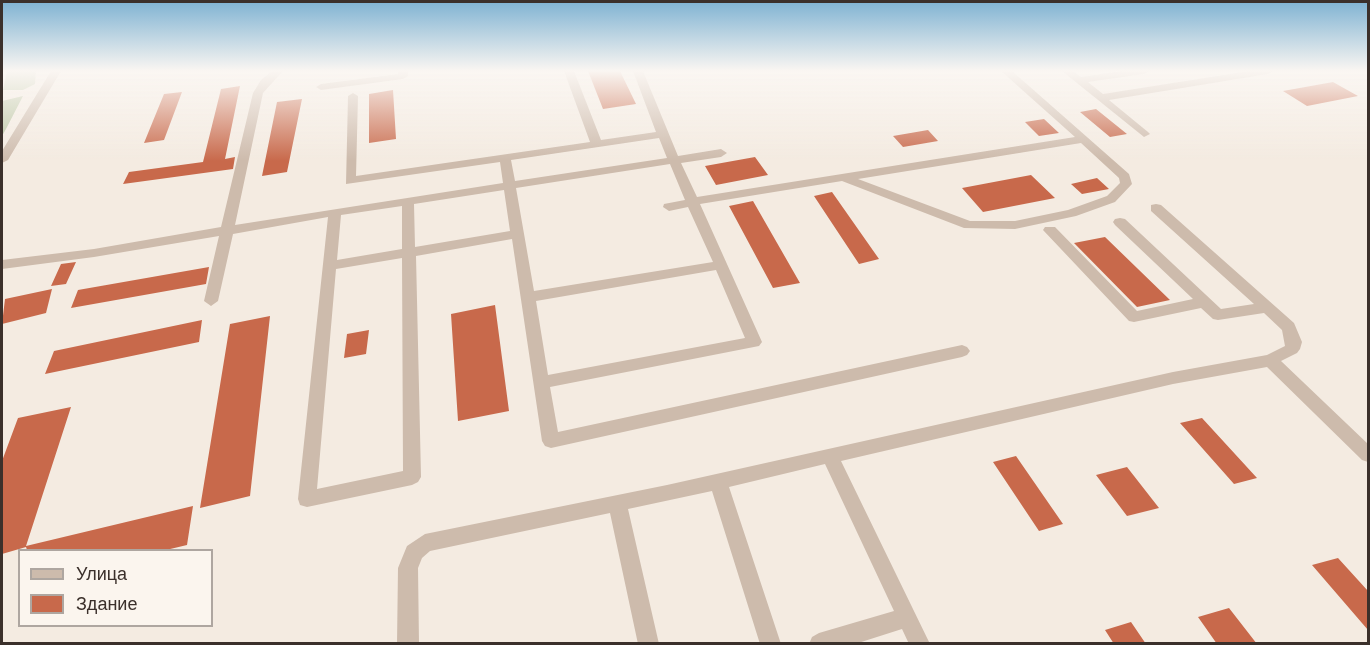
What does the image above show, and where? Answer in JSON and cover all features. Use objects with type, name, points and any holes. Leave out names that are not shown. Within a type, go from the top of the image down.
[{"type":"street","points":[[2,159],[38,101]]},
{"type":"street","points":[[211,301],[256,101]]},
{"type":"street","points":[[353,101],[350,181],[663,134]]},
{"type":"street","points":[[580,101],[596,143]]},
{"type":"street","points":[[541,383],[754,342],[674,160],[652,101]]},
{"type":"street","points":[[844,177],[969,225],[1015,225],[1071,213],[1111,200],[1126,184],[1125,177],[1041,101]]},
{"type":"street","points":[[1105,101],[1144,134]]},
{"type":"street","points":[[669,207],[1084,139]]},
{"type":"street","points":[[2,265],[721,153]]},
{"type":"street","points":[[505,156],[551,441],[962,351]]},
{"type":"street","points":[[335,212],[306,499],[412,477],[408,201]]},
{"type":"street","points":[[408,644],[408,568],[414,552],[425,543],[718,482],[1173,378],[1270,360],[1292,349],[1294,342],[1288,327],[1155,208]]},
{"type":"street","points":[[1120,222],[1218,315],[1266,307]]},
{"type":"street","points":[[1050,230],[1134,316],[1205,302]]},
{"type":"street","points":[[330,266],[517,234]]},
{"type":"street","points":[[527,297],[721,265]]},
{"type":"street","points":[[1270,360],[1368,455]]},
{"type":"street","points":[[830,456],[920,644]]},
{"type":"street","points":[[718,482],[771,644]]},
{"type":"street","points":[[617,504],[649,644]]},
{"type":"street","points":[[819,644],[907,617]]},
{"type":"green space","points":[[2,101],[20,101],[6,129],[2,136]]},
{"type":"building","points":[[161,101],[179,101],[164,140],[144,143]]},
{"type":"building","points":[[218,101],[237,101],[225,159],[235,157],[233,169],[123,184],[129,172],[203,162]]},
{"type":"building","points":[[302,101],[287,172],[262,176],[277,102]]},
{"type":"building","points":[[369,101],[394,101],[396,139],[369,143]]},
{"type":"building","points":[[600,101],[635,101],[636,104],[603,109]]},
{"type":"building","points":[[1299,101],[1332,101],[1307,106]]},
{"type":"building","points":[[1096,109],[1127,134],[1110,137],[1080,112]]},
{"type":"building","points":[[1044,119],[1059,133],[1039,136],[1025,122]]},
{"type":"building","points":[[928,130],[938,141],[903,147],[893,136]]},
{"type":"building","points":[[755,157],[768,175],[716,185],[705,166]]},
{"type":"building","points":[[1031,175],[1055,198],[983,212],[962,188]]},
{"type":"building","points":[[1097,178],[1109,189],[1082,194],[1071,184]]},
{"type":"building","points":[[832,192],[879,259],[859,264],[814,196]]},
{"type":"building","points":[[753,201],[800,283],[773,288],[729,206]]},
{"type":"building","points":[[1105,237],[1170,300],[1137,307],[1074,243]]},
{"type":"building","points":[[76,262],[66,284],[51,286],[61,264]]},
{"type":"building","points":[[209,267],[206,284],[71,308],[78,290]]},
{"type":"building","points":[[52,289],[46,313],[2,324],[5,299]]},
{"type":"building","points":[[495,305],[509,411],[458,421],[451,314]]},
{"type":"building","points":[[270,316],[250,496],[200,508],[230,324]]},
{"type":"building","points":[[202,320],[199,342],[45,374],[54,351]]},
{"type":"building","points":[[369,330],[366,354],[344,358],[347,334]]},
{"type":"building","points":[[71,407],[26,546],[193,506],[187,545],[170,549],[27,549],[26,547],[2,554],[2,461],[18,418]]},
{"type":"building","points":[[1202,418],[1257,478],[1234,484],[1180,423]]},
{"type":"building","points":[[1016,456],[1063,524],[1039,531],[993,462]]},
{"type":"building","points":[[1127,467],[1159,508],[1127,516],[1096,475]]},
{"type":"building","points":[[1338,558],[1368,591],[1368,630],[1312,565]]},
{"type":"building","points":[[1229,608],[1257,644],[1217,644],[1198,617]]},
{"type":"building","points":[[1131,622],[1146,644],[1114,644],[1105,630]]}]
